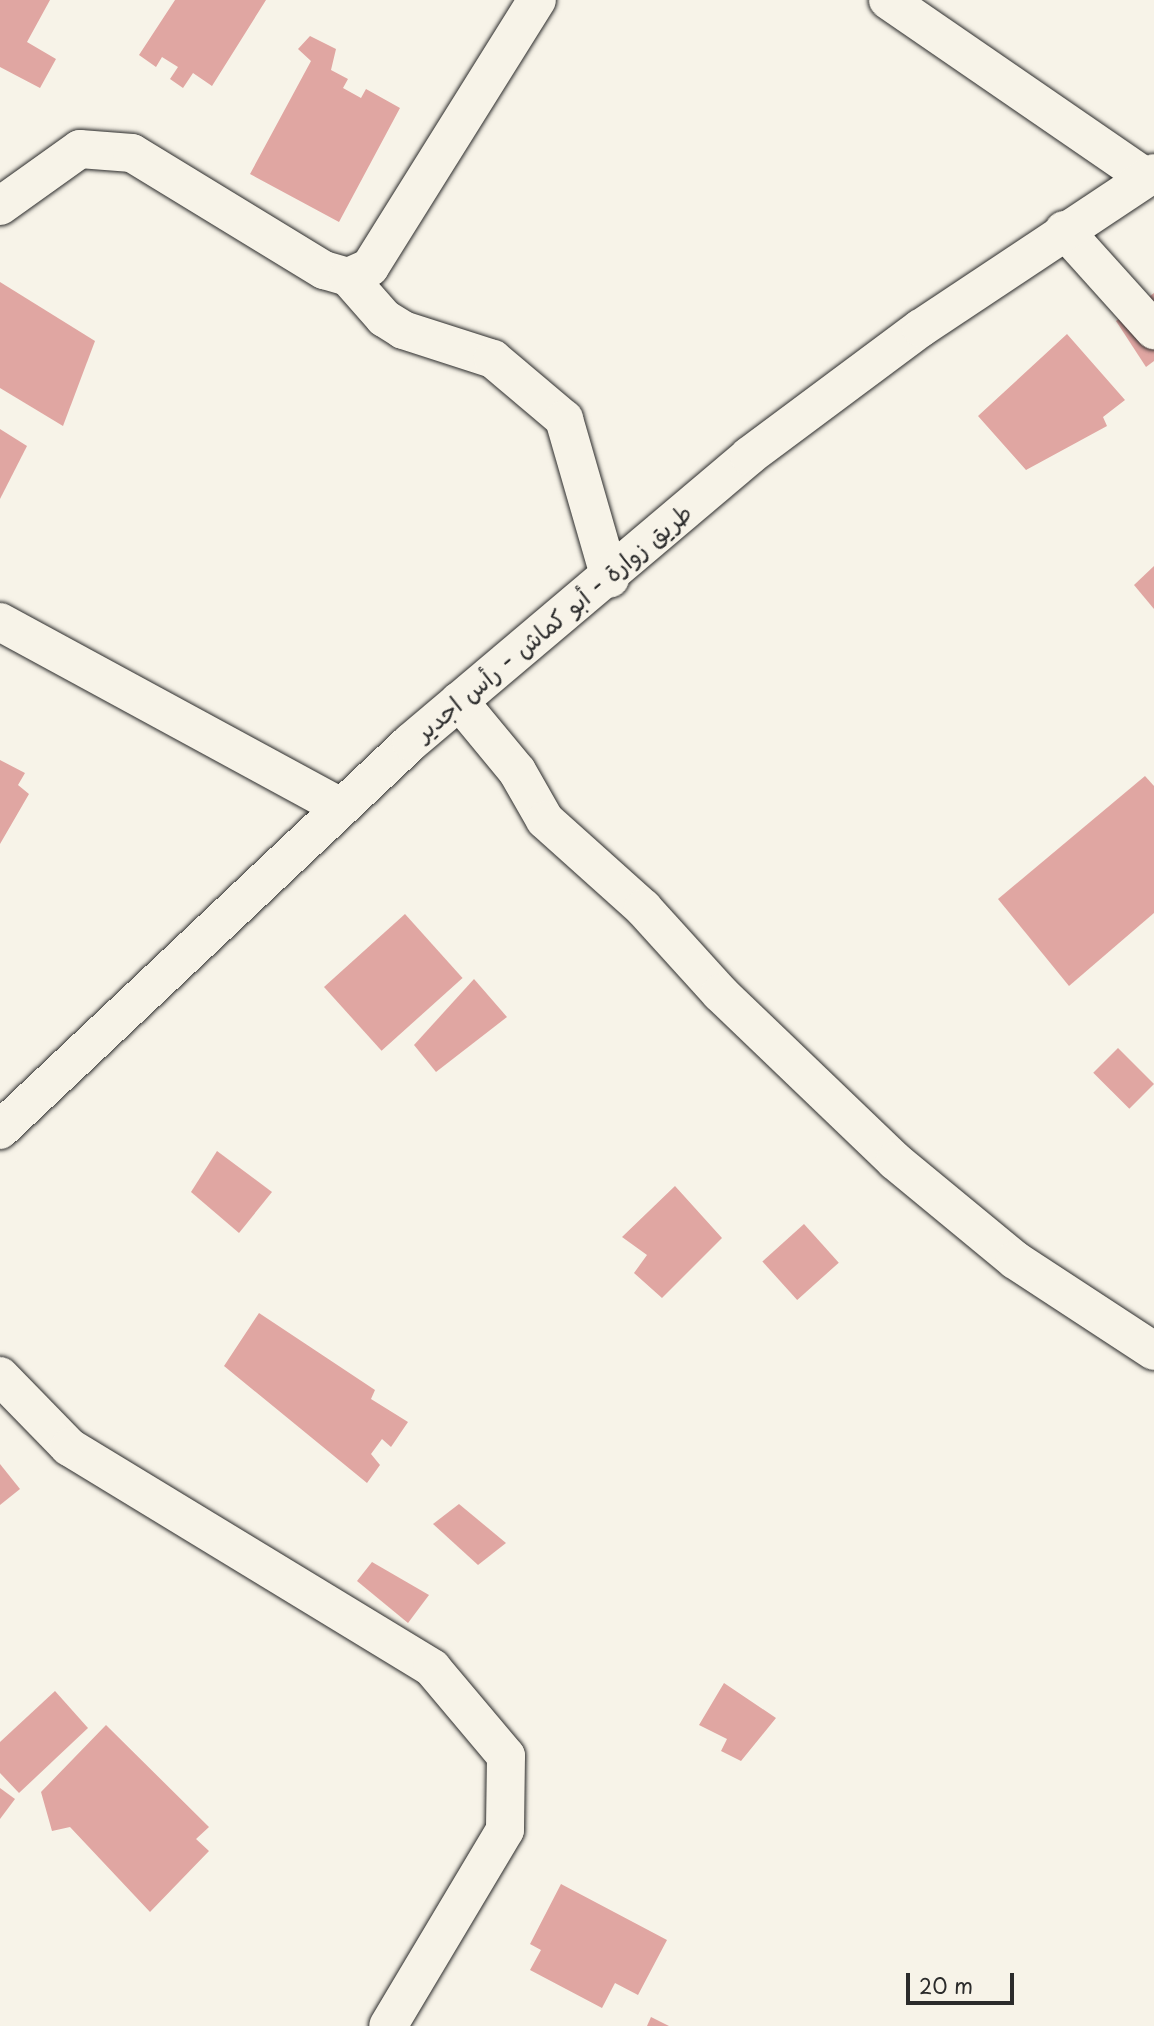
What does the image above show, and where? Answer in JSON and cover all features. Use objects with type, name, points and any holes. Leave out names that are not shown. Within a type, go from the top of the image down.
[{"type":"street","points":[[348,277],[370,267],[537,0]]},
{"type":"street","points":[[888,0],[1150,175]]},
{"type":"street","points":[[0,206],[80,149],[132,153],[324,270],[348,277],[384,318],[493,359],[564,419],[610,578]]},
{"type":"street","name":"طريق زوارة - أبو كماش - رأس اجدير","points":[[0,1130],[341,807],[459,701],[610,578],[749,456],[1064,230],[1150,175]]},
{"type":"street","points":[[1064,230],[1154,330]]},
{"type":"street","points":[[0,622],[341,807]]},
{"type":"street","points":[[459,701],[517,771],[545,820],[643,908],[720,993],[886,1152],[1015,1260],[1154,1351]]},
{"type":"street","points":[[0,1376],[69,1447],[432,1668],[506,1756],[505,1830],[388,2026]]},
{"type":"building","points":[[0,0],[50,0],[27,42],[56,59],[40,88],[0,67]]},
{"type":"building","points":[[175,0],[266,0],[212,86],[193,73],[183,88],[170,79],[178,67],[162,57],[156,67],[139,55]]},
{"type":"building","points":[[310,36],[336,49],[331,70],[348,79],[343,88],[361,98],[366,89],[400,108],[339,222],[250,174],[311,61],[298,49]]},
{"type":"building","points":[[0,282],[95,341],[63,426],[0,388]]},
{"type":"building","points":[[1154,293],[1154,361],[1146,367],[1116,321]]},
{"type":"building","points":[[1067,334],[1125,400],[1103,417],[1107,426],[1026,470],[978,416]]},
{"type":"building","points":[[0,429],[27,446],[0,499]]},
{"type":"building","points":[[1154,566],[1154,609],[1134,585]]},
{"type":"building","points":[[0,760],[25,773],[18,785],[29,794],[0,844]]},
{"type":"building","points":[[1145,776],[1154,786],[1154,913],[1069,986],[998,899]]},
{"type":"building","points":[[405,914],[463,978],[382,1051],[324,987]]},
{"type":"building","points":[[474,979],[507,1017],[436,1072],[414,1045]]},
{"type":"building","points":[[1118,1048],[1154,1084],[1129,1109],[1093,1073]]},
{"type":"building","points":[[217,1151],[272,1192],[239,1233],[191,1192]]},
{"type":"building","points":[[675,1186],[722,1238],[662,1298],[634,1273],[647,1255],[622,1237]]},
{"type":"building","points":[[804,1224],[839,1263],[797,1300],[762,1261]]},
{"type":"building","points":[[259,1313],[375,1390],[371,1399],[408,1422],[391,1447],[382,1439],[371,1454],[380,1465],[367,1483],[224,1366]]},
{"type":"building","points":[[0,1464],[20,1489],[0,1505]]},
{"type":"building","points":[[459,1504],[506,1543],[478,1565],[433,1524]]},
{"type":"building","points":[[372,1562],[429,1595],[408,1623],[357,1581]]},
{"type":"building","points":[[724,1683],[776,1718],[741,1761],[721,1751],[727,1739],[699,1725]]},
{"type":"building","points":[[55,1691],[88,1728],[19,1793],[0,1773],[0,1742]]},
{"type":"building","points":[[106,1725],[209,1827],[196,1839],[209,1851],[150,1912],[70,1827],[52,1831],[41,1792]]},
{"type":"building","points":[[0,1788],[15,1799],[0,1819]]},
{"type":"building","points":[[561,1884],[667,1940],[638,1995],[615,1983],[602,2008],[530,1970],[541,1950],[530,1944]]},
{"type":"building","points":[[651,2017],[669,2026],[647,2026]]}]
